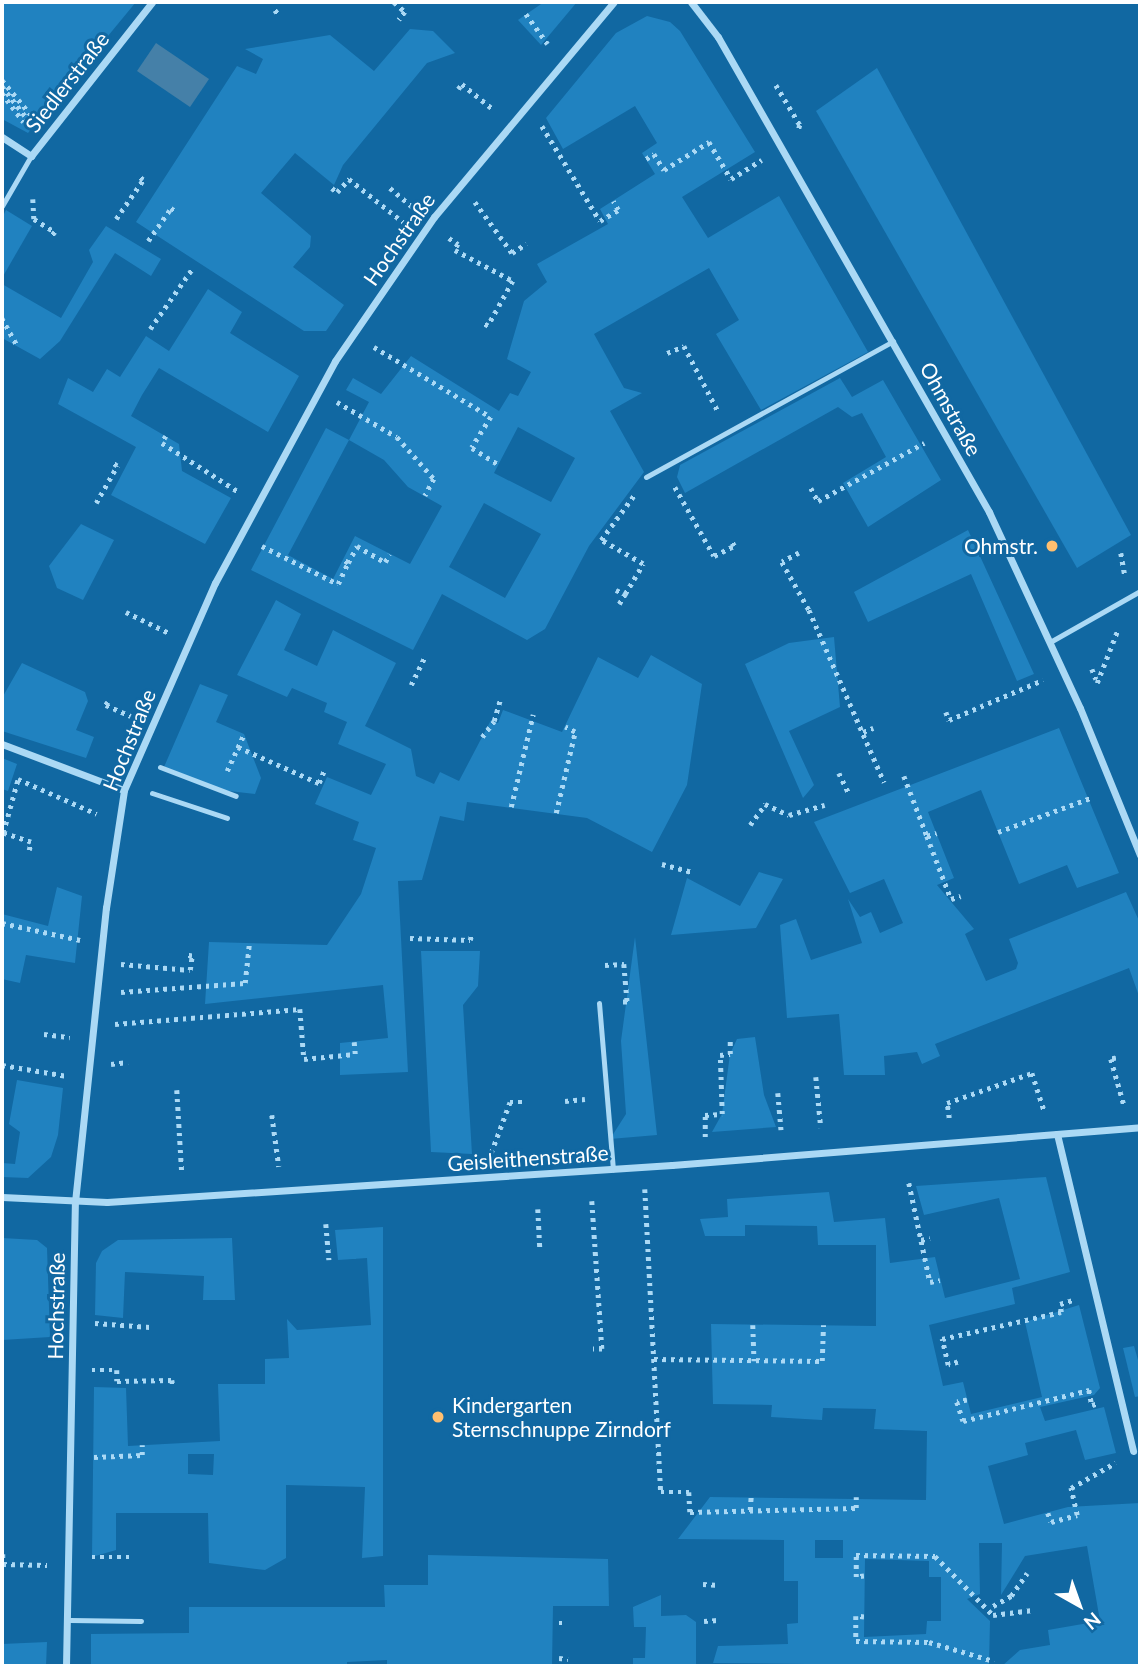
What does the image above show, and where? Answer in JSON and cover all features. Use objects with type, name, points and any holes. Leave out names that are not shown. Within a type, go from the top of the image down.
[{"type":"street","name":"Siedlerstraße","points":[[2,136],[31,156],[152,2]]},
{"type":"street","name":"Hochstraße","points":[[66,1666],[69,1620],[75,1202],[106,908],[124,789],[215,583],[335,361],[434,216],[614,2]]},
{"type":"street","name":"Ohmstraße","points":[[691,2],[718,37],[989,512],[1051,642],[1140,855]]},
{"type":"street","points":[[2,744],[124,789]]},
{"type":"street","name":"Geisleithenstraße","points":[[2,1197],[75,1202],[613,1169],[1140,1127]]},
{"type":"street","points":[[1056,1135],[1133,1451]]},
{"type":"lane","points":[[2,206],[31,156]]},
{"type":"lane","points":[[646,477],[893,341]]},
{"type":"lane","points":[[1051,642],[1140,591]]},
{"type":"lane","points":[[159,767],[236,796]]},
{"type":"lane","points":[[152,793],[227,818]]},
{"type":"lane","points":[[599,1003],[613,1169]]},
{"type":"lane","points":[[69,1620],[141,1621]]},
{"type":"path","points":[[394,2],[405,12],[398,20]]},
{"type":"path","points":[[526,14],[548,44]]},
{"type":"path","points":[[2,80],[33,117],[27,133]]},
{"type":"path","points":[[458,89],[462,84],[494,110]]},
{"type":"path","points":[[2,86],[29,119],[27,133]]},
{"type":"path","points":[[2,93],[24,119],[27,133]]},
{"type":"path","points":[[539,120],[600,221],[618,210],[612,201]]},
{"type":"path","points":[[646,159],[654,154],[664,170],[709,142],[731,178],[764,158]]},
{"type":"path","points":[[31,156],[34,219],[55,232],[51,237]]},
{"type":"path","points":[[116,219],[144,180],[138,176]]},
{"type":"path","points":[[332,188],[337,192],[349,179],[405,223]]},
{"type":"path","points":[[390,188],[415,208]]},
{"type":"path","points":[[473,200],[512,253],[526,244]]},
{"type":"path","points":[[148,241],[171,208],[177,212]]},
{"type":"path","points":[[445,236],[458,244],[455,250],[513,281],[499,299],[488,326],[482,323]]},
{"type":"path","points":[[150,329],[192,269]]},
{"type":"path","points":[[2,318],[18,347]]},
{"type":"path","points":[[667,353],[691,342]]},
{"type":"path","points":[[370,344],[491,417],[472,448],[498,464]]},
{"type":"path","points":[[684,346],[730,433]]},
{"type":"path","points":[[336,401],[397,437],[434,479],[425,496]]},
{"type":"path","points":[[166,436],[162,443],[240,493]]},
{"type":"path","points":[[811,488],[818,501],[926,442]]},
{"type":"path","points":[[96,503],[117,466],[111,462]]},
{"type":"path","points":[[664,468],[714,556],[734,545],[732,541]]},
{"type":"path","points":[[619,604],[643,564],[601,540],[646,477]]},
{"type":"path","points":[[260,545],[338,584],[346,561],[357,546],[385,562],[390,554]]},
{"type":"path","points":[[799,553],[782,562],[809,610],[884,782]]},
{"type":"path","points":[[1121,554],[1126,565]]},
{"type":"path","points":[[616,590],[625,594]]},
{"type":"path","points":[[126,612],[170,633]]},
{"type":"path","points":[[153,633],[156,627]]},
{"type":"path","points":[[1092,668],[1097,683],[1116,642]]},
{"type":"path","points":[[411,685],[425,656]]},
{"type":"path","points":[[946,712],[949,720],[1044,679]]},
{"type":"path","points":[[482,737],[494,721],[500,700]]},
{"type":"path","points":[[107,702],[106,705],[133,717]]},
{"type":"path","points":[[511,807],[533,715]]},
{"type":"path","points":[[556,813],[575,732],[565,727]]},
{"type":"path","points":[[863,732],[873,727]]},
{"type":"path","points":[[220,790],[244,734]]},
{"type":"path","points":[[238,747],[319,783],[325,768]]},
{"type":"path","points":[[839,773],[850,796]]},
{"type":"path","points":[[904,776],[951,899],[961,896]]},
{"type":"path","points":[[29,850],[31,842],[3,833],[18,779],[98,814]]},
{"type":"path","points":[[998,832],[1094,797]]},
{"type":"path","points":[[750,825],[765,804],[789,815],[825,805]]},
{"type":"path","points":[[927,836],[937,832]]},
{"type":"path","points":[[662,864],[691,872]]},
{"type":"path","points":[[2,920],[83,940]]},
{"type":"path","points":[[410,938],[470,940],[472,932]]},
{"type":"path","points":[[117,993],[245,983],[249,944]]},
{"type":"path","points":[[120,964],[190,970],[192,956],[186,955]]},
{"type":"path","points":[[599,1003],[627,1002],[624,964],[605,965]]},
{"type":"path","points":[[112,1024],[300,1009],[304,1059],[355,1054],[354,1042]]},
{"type":"path","points":[[44,1034],[72,1037]]},
{"type":"path","points":[[705,1136],[705,1115],[722,1114],[720,1055],[730,1054],[730,1040]]},
{"type":"path","points":[[1116,1058],[1111,1059],[1124,1106]]},
{"type":"path","points":[[108,1065],[128,1062]]},
{"type":"path","points":[[2,1065],[68,1076]]},
{"type":"path","points":[[949,1118],[947,1103],[1039,1070]]},
{"type":"path","points":[[1032,1073],[1045,1112]]},
{"type":"path","points":[[817,1077],[821,1128]]},
{"type":"path","points":[[177,1090],[182,1173]]},
{"type":"path","points":[[962,1090],[965,1096]]},
{"type":"path","points":[[778,1093],[781,1130]]},
{"type":"path","points":[[491,1153],[510,1102],[522,1102]]},
{"type":"path","points":[[272,1115],[279,1167]]},
{"type":"path","points":[[642,1167],[661,1493],[689,1492],[690,1512],[856,1508],[856,1497]]},
{"type":"path","points":[[909,1183],[930,1282],[940,1280]]},
{"type":"path","points":[[592,1201],[602,1349],[593,1349]]},
{"type":"path","points":[[538,1209],[540,1249]]},
{"type":"path","points":[[326,1224],[329,1260]]},
{"type":"path","points":[[921,1240],[930,1238]]},
{"type":"path","points":[[958,1362],[948,1365],[942,1339],[1061,1312],[1059,1304],[1094,1294]]},
{"type":"path","points":[[90,1323],[150,1327]]},
{"type":"path","points":[[753,1325],[754,1361]]},
{"type":"path","points":[[653,1359],[822,1361],[822,1325]]},
{"type":"path","points":[[90,1370],[117,1370],[117,1381],[172,1380],[173,1386]]},
{"type":"path","points":[[967,1399],[957,1402],[963,1421],[1088,1390],[1092,1405],[1120,1397]]},
{"type":"path","points":[[89,1457],[142,1455],[142,1445]]},
{"type":"path","points":[[1048,1513],[1051,1522],[1077,1515],[1071,1488],[1133,1451]]},
{"type":"path","points":[[750,1510],[751,1497]]},
{"type":"path","points":[[3,1554],[3,1564],[54,1565]]},
{"type":"path","points":[[864,1576],[856,1577],[856,1555],[935,1556],[993,1615],[1033,1610]]},
{"type":"path","points":[[89,1556],[130,1557]]},
{"type":"path","points":[[993,1606],[1012,1596],[1027,1573]]},
{"type":"path","points":[[703,1584],[719,1585]]},
{"type":"path","points":[[864,1617],[856,1616],[856,1641],[929,1642],[994,1661]]},
{"type":"path","points":[[704,1621],[718,1620]]},
{"type":"path","points":[[559,1623],[567,1623]]},
{"type":"path","points":[[559,1658],[568,1659]]},
{"type":"shaded area","points":[[2,2],[136,2],[28,133],[2,119]]},
{"type":"shaded area","points":[[544,2],[577,2],[541,45],[518,20]]},
{"type":"shaded area","points":[[647,16],[670,22],[680,31],[755,152],[682,197],[708,238],[779,196],[868,352],[761,410],[716,334],[739,320],[709,268],[594,334],[624,388],[642,393],[610,411],[644,472],[589,546],[545,629],[527,640],[442,594],[413,650],[251,570],[326,428],[349,440],[369,402],[346,390],[353,378],[381,394],[411,356],[499,411],[510,393],[518,396],[531,372],[507,359],[524,301],[547,282],[537,264],[608,224],[600,209],[655,174],[642,153],[657,143],[635,106],[563,149],[546,118],[616,33]],"holes":[[[518,427],[575,458],[551,502],[494,473]],[[349,440],[384,460],[408,487],[442,506],[410,564],[355,536],[333,579],[288,555]],[[484,503],[541,534],[505,598],[449,567]]]},
{"type":"shaded area","points":[[410,29],[433,31],[455,53],[427,63],[343,165],[334,185],[295,153],[261,193],[311,236],[310,247],[293,267],[344,305],[326,331],[304,331],[136,222],[237,66],[256,74],[263,59],[245,49],[330,35],[374,71]]},
{"type":"shaded area","points":[[156,43],[209,79],[190,107],[137,71]]},
{"type":"shaded area","points":[[877,68],[1131,535],[1077,568],[816,111]]},
{"type":"shaded area","points":[[6,210],[32,226],[2,278],[2,218]]},
{"type":"shaded area","points":[[106,226],[161,259],[151,276],[115,253],[60,341],[40,359],[2,338],[2,284],[61,318],[93,262],[89,250]]},
{"type":"shaded area","points":[[208,289],[242,312],[230,333],[299,376],[268,432],[159,368],[142,395],[131,416],[179,444],[182,471],[231,498],[205,544],[111,495],[136,447],[58,404],[68,378],[93,392],[107,369],[120,377],[146,336],[169,351]]},
{"type":"shaded area","points":[[840,378],[852,397],[883,380],[941,480],[868,527],[843,483],[886,457],[862,413],[852,417],[838,407],[685,493],[677,477],[680,465]]},
{"type":"shaded area","points":[[81,524],[114,540],[83,600],[57,588],[49,566]]},
{"type":"shaded area","points":[[968,530],[1034,674],[1017,681],[971,574],[868,622],[854,592]]},
{"type":"shaded area","points":[[276,600],[301,614],[284,650],[317,666],[333,630],[396,663],[365,726],[411,749],[416,776],[434,784],[440,772],[459,781],[491,720],[498,723],[503,710],[562,732],[598,657],[638,678],[651,655],[702,684],[687,785],[652,852],[587,818],[467,802],[464,821],[440,816],[422,880],[398,881],[408,1072],[340,1075],[340,1043],[388,1038],[383,985],[205,1004],[209,942],[327,945],[361,894],[376,848],[353,840],[359,822],[315,804],[327,777],[371,795],[386,764],[338,744],[347,722],[324,712],[327,703],[292,688],[287,697],[237,675]]},
{"type":"shaded area","points":[[834,637],[840,707],[789,731],[814,785],[803,798],[745,664],[789,643]]},
{"type":"shaded area","points":[[22,663],[85,692],[88,701],[76,730],[94,737],[86,758],[2,731],[2,698]]},
{"type":"shaded area","points":[[200,684],[228,695],[216,722],[244,734],[261,778],[255,794],[220,790],[164,767]]},
{"type":"shaded area","points":[[1059,728],[1119,873],[1077,888],[1067,865],[1019,884],[981,790],[928,812],[954,878],[937,885],[974,929],[965,934],[986,981],[1016,969],[1018,963],[1009,939],[1126,892],[1140,923],[1140,999],[1129,968],[935,1044],[940,1056],[922,1064],[917,1052],[884,1056],[885,1075],[844,1075],[839,1014],[787,1018],[780,925],[796,919],[811,960],[862,943],[848,899],[860,917],[871,912],[880,933],[903,923],[884,879],[850,893],[814,822]]},
{"type":"shaded area","points":[[2,758],[17,764],[8,791],[2,789]]},
{"type":"shaded area","points":[[759,872],[783,879],[756,928],[671,935],[687,878],[740,906]]},
{"type":"shaded area","points":[[57,887],[82,896],[75,963],[26,955],[20,983],[2,979],[2,914],[48,926]]},
{"type":"shaded area","points":[[635,937],[657,1135],[610,1139],[626,1114],[621,1041]]},
{"type":"shaded area","points":[[421,951],[480,951],[478,986],[463,1005],[472,1154],[431,1152]]},
{"type":"shaded area","points":[[755,1037],[764,1095],[776,1127],[712,1132],[722,1114],[730,1054],[737,1039]]},
{"type":"shaded area","points":[[17,1080],[63,1088],[58,1135],[51,1157],[28,1178],[2,1177],[2,1163],[15,1164],[20,1132],[9,1124]]},
{"type":"shaded area","points":[[1046,1177],[1070,1272],[1012,1288],[1015,1304],[929,1325],[943,1386],[963,1382],[971,1414],[1042,1397],[1025,1322],[1079,1305],[1100,1388],[1094,1395],[1040,1407],[1045,1421],[1104,1407],[1116,1453],[1085,1460],[1076,1430],[1025,1443],[1028,1455],[988,1466],[1004,1524],[1068,1507],[1140,1503],[1140,1666],[1002,1666],[1020,1650],[1050,1645],[1048,1630],[1100,1621],[1087,1546],[1025,1556],[1001,1595],[1002,1543],[979,1543],[980,1594],[967,1599],[990,1621],[989,1666],[713,1663],[718,1646],[788,1644],[787,1624],[798,1623],[798,1581],[784,1581],[784,1540],[678,1539],[710,1497],[926,1500],[927,1431],[874,1429],[876,1409],[823,1408],[822,1420],[771,1417],[772,1405],[713,1404],[711,1324],[876,1326],[876,1245],[818,1245],[817,1226],[745,1225],[745,1236],[705,1236],[700,1219],[728,1217],[727,1199],[829,1192],[834,1222],[885,1218],[890,1263],[935,1257],[945,1298],[1020,1279],[999,1198],[924,1215],[916,1186]],"holes":[[[815,1540],[843,1540],[843,1558],[815,1558]],[[865,1559],[929,1561],[929,1577],[941,1577],[941,1621],[927,1621],[926,1634],[864,1637]]]},
{"type":"shaded area","points":[[383,1227],[383,1556],[362,1558],[365,1487],[286,1485],[286,1558],[265,1570],[209,1563],[208,1513],[116,1513],[116,1550],[92,1557],[94,1387],[126,1388],[128,1446],[220,1441],[218,1384],[265,1384],[265,1359],[289,1358],[287,1319],[297,1330],[371,1325],[367,1258],[338,1260],[335,1230]],"holes":[[[188,1454],[214,1454],[213,1475],[188,1474]]]},
{"type":"shaded area","points":[[2,1238],[37,1240],[47,1248],[50,1337],[2,1340]]},
{"type":"shaded area","points":[[232,1238],[235,1300],[203,1300],[204,1276],[125,1272],[123,1318],[95,1315],[96,1263],[102,1251],[118,1240]]},
{"type":"shaded area","points":[[1134,1346],[1140,1367],[1140,1396],[1135,1397],[1123,1348]]},
{"type":"shaded area","points":[[428,1555],[608,1559],[609,1606],[553,1606],[552,1666],[387,1666],[387,1660],[347,1662],[347,1666],[91,1666],[91,1634],[189,1633],[189,1607],[385,1607],[384,1585],[428,1585]]},
{"type":"shaded area","points":[[661,1595],[661,1616],[686,1615],[696,1622],[696,1666],[633,1666],[633,1658],[645,1658],[646,1627],[634,1627],[633,1607]]},
{"type":"shaded area","points":[[47,1642],[46,1666],[2,1666],[2,1644]]},
{"type":"place","name":"Ohmstr.","points":[[1052,546]]},
{"type":"place","name":"Kindergarten Sternschnuppe Zirndorf","points":[[438,1417]]}]
